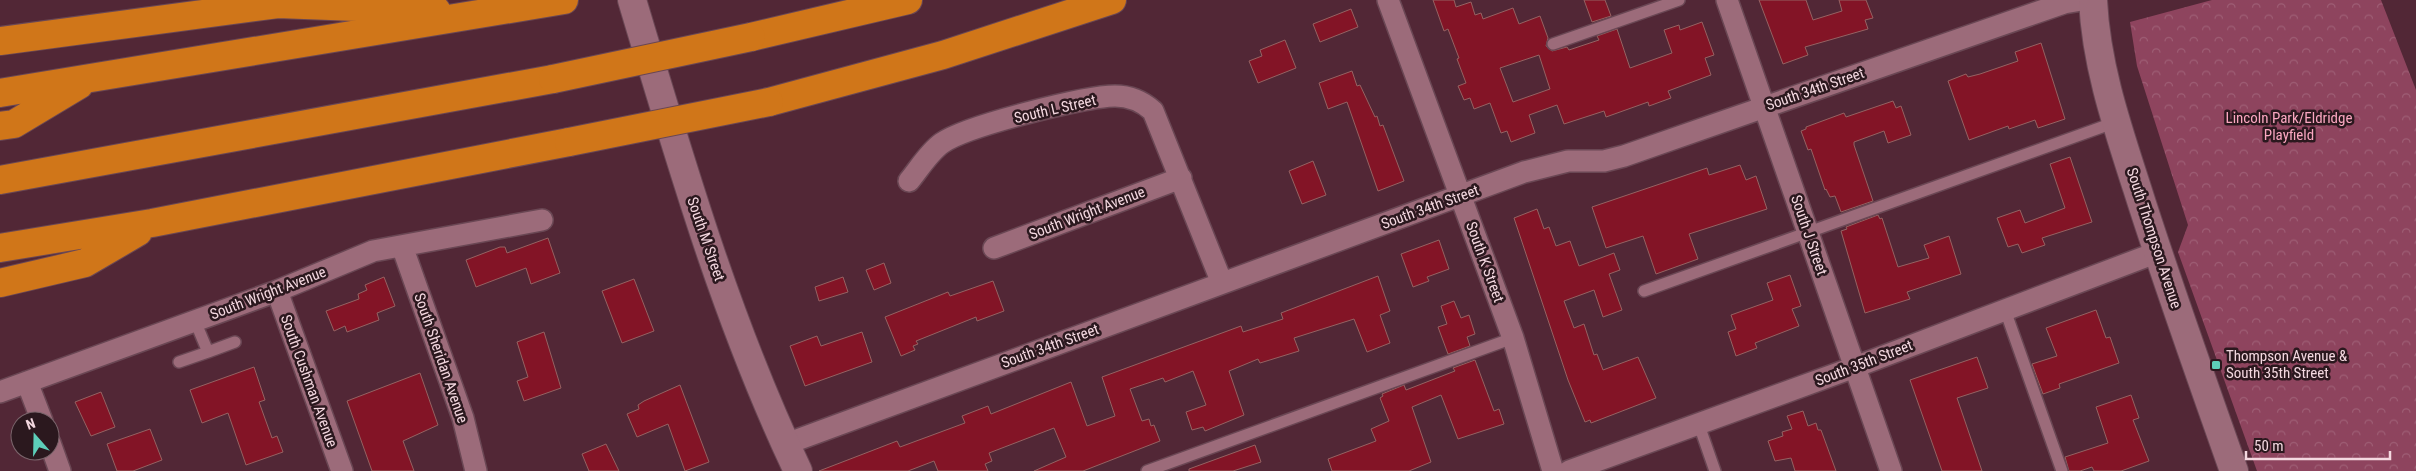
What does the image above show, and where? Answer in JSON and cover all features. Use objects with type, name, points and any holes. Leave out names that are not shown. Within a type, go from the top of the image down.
[{"type":"highway","points":[[0,93],[564,0]]},
{"type":"highway","points":[[0,180],[553,79],[908,0]]},
{"type":"highway","points":[[0,248],[152,224],[768,102],[943,55],[1112,0]]},
{"type":"highway","points":[[0,41],[278,4],[498,12]]},
{"type":"highway","points":[[0,126],[14,124],[91,78]]},
{"type":"highway","points":[[0,283],[85,263],[152,224]]},
{"type":"street","name":"South M Street","points":[[632,0],[712,258],[748,355],[798,471]]},
{"type":"street","name":"South K Street","points":[[1388,0],[1513,338],[1554,471]]},
{"type":"street","name":"South J Street","points":[[1727,0],[1891,471]]},
{"type":"street","name":"South 34th Street","points":[[786,444],[1549,164],[1568,161],[1604,161],[1624,156],[2064,3],[2082,0]]},
{"type":"street","name":"South Thompson Avenue","points":[[2093,0],[2094,21],[2102,69],[2116,122],[2158,252],[2234,471]]},
{"type":"street","name":"South L Street","points":[[909,181],[942,143],[969,130],[1088,99],[1116,96],[1143,103],[1153,111],[1222,283]]},
{"type":"street","name":"South Wright Avenue","points":[[994,248],[1181,178]]},
{"type":"street","name":"South Wright Avenue","points":[[0,392],[277,291],[373,251],[542,220]]},
{"type":"street","name":"South Sheridan Avenue","points":[[402,246],[463,418],[476,471]]},
{"type":"street","name":"South 35th Street","points":[[1569,471],[1855,367],[2158,252]]},
{"type":"street","name":"South Cushman Avenue","points":[[277,291],[342,471]]},
{"type":"street","points":[[28,382],[38,411]]},
{"type":"lane","points":[[1553,44],[1679,0]]},
{"type":"lane","points":[[1644,291],[1808,234],[2116,122]]},
{"type":"lane","points":[[2005,310],[2062,471]]},
{"type":"lane","points":[[196,321],[208,352]]},
{"type":"lane","points":[[1147,471],[1513,338]]},
{"type":"lane","points":[[179,362],[235,342]]},
{"type":"lane","points":[[1699,424],[1715,471]]},
{"type":"green space","name":"Lincoln Park/Eldridge Playfield","points":[[2212,0],[2381,0],[2416,90],[2416,471],[2257,471],[2178,252],[2188,225],[2137,66],[2130,22]]},
{"type":"building","points":[[1433,0],[1454,0],[1456,7],[1471,2],[1475,15],[1481,13],[1483,19],[1513,8],[1519,24],[1540,16],[1548,38],[1546,46],[1552,51],[1567,47],[1569,50],[1599,40],[1597,36],[1617,29],[1630,68],[1672,53],[1664,30],[1679,25],[1680,30],[1702,22],[1714,55],[1705,58],[1711,75],[1668,91],[1671,98],[1649,106],[1648,102],[1606,117],[1604,111],[1564,124],[1557,105],[1529,115],[1535,133],[1511,142],[1507,131],[1501,133],[1490,103],[1474,109],[1470,98],[1464,100],[1458,86],[1466,83],[1457,59],[1459,58],[1448,29],[1444,31]],"holes":[[[1539,55],[1550,89],[1513,102],[1500,68]]]},
{"type":"building","points":[[1584,0],[1605,0],[1611,16],[1592,22]]},
{"type":"building","points":[[1759,0],[1806,0],[1813,20],[1842,11],[1839,0],[1866,0],[1873,18],[1865,20],[1868,29],[1805,47],[1808,55],[1783,64]]},
{"type":"building","points":[[1351,9],[1358,27],[1320,42],[1313,24]]},
{"type":"building","points":[[1285,40],[1296,68],[1258,83],[1249,61],[1262,56],[1260,50]]},
{"type":"building","points":[[2041,43],[2065,119],[2038,128],[2035,120],[2009,129],[2008,126],[1969,140],[1948,81],[1966,74],[1968,77],[1980,74],[2018,61],[2015,52]]},
{"type":"building","points":[[1352,71],[1357,86],[1360,85],[1375,117],[1377,116],[1380,126],[1383,125],[1404,181],[1378,191],[1347,102],[1328,109],[1319,83]]},
{"type":"building","points":[[1893,101],[1896,108],[1901,106],[1911,135],[1888,143],[1884,131],[1854,142],[1873,201],[1841,212],[1835,196],[1830,197],[1825,190],[1811,149],[1808,150],[1801,131],[1806,129],[1806,127],[1844,113],[1846,117]]},
{"type":"building","points":[[2070,157],[2092,222],[2042,238],[2045,245],[2022,253],[2018,244],[2008,247],[1997,218],[2020,210],[2025,223],[2065,208],[2050,164]]},
{"type":"building","points":[[1313,161],[1326,195],[1302,204],[1289,171]]},
{"type":"building","points":[[1740,165],[1746,180],[1756,176],[1767,209],[1689,234],[1698,259],[1656,274],[1643,236],[1606,248],[1592,207],[1707,168],[1709,175]]},
{"type":"building","points":[[1537,209],[1544,229],[1549,227],[1556,246],[1570,241],[1579,266],[1614,253],[1620,270],[1609,274],[1622,310],[1603,317],[1594,290],[1564,301],[1574,328],[1584,324],[1594,355],[1597,354],[1603,370],[1638,357],[1656,398],[1591,423],[1590,420],[1585,422],[1568,380],[1514,218]]},
{"type":"building","points":[[1878,215],[1880,219],[1882,218],[1898,267],[1929,258],[1924,245],[1949,236],[1961,274],[1907,292],[1910,299],[1865,313],[1841,231],[1847,229],[1846,227]]},
{"type":"building","points":[[548,238],[560,273],[531,284],[526,268],[476,287],[466,260],[500,247],[505,247],[507,253]]},
{"type":"building","points":[[1439,240],[1449,269],[1427,277],[1429,281],[1413,287],[1401,254]]},
{"type":"building","points":[[884,263],[891,283],[874,290],[866,270]]},
{"type":"building","points":[[1790,275],[1801,306],[1792,309],[1799,326],[1755,343],[1757,348],[1736,356],[1728,332],[1736,329],[1731,315],[1773,300],[1767,283]]},
{"type":"building","points":[[1378,276],[1390,311],[1380,315],[1390,343],[1367,352],[1354,319],[1294,338],[1299,351],[1260,363],[1258,359],[1229,371],[1244,415],[1205,431],[1203,427],[1192,430],[1186,412],[1206,405],[1193,371],[1165,382],[1163,378],[1130,389],[1142,421],[1149,419],[1151,426],[1154,425],[1160,441],[1083,471],[1034,471],[1066,457],[1054,428],[989,453],[992,461],[985,464],[988,471],[938,471],[934,461],[908,471],[819,471],[897,441],[900,447],[965,423],[962,416],[988,406],[991,414],[1071,382],[1087,426],[1115,416],[1102,377],[1241,326],[1243,332],[1283,319],[1281,313]]},
{"type":"building","points":[[384,277],[395,306],[377,313],[379,320],[347,332],[345,326],[334,331],[326,311],[359,299],[358,294],[367,290],[365,285]]},
{"type":"building","points":[[843,277],[848,292],[819,301],[815,287]]},
{"type":"building","points":[[634,279],[654,331],[622,343],[602,291]]},
{"type":"building","points":[[993,281],[1004,311],[977,321],[976,317],[916,341],[918,344],[913,346],[915,350],[901,356],[885,317],[948,292],[950,296]]},
{"type":"building","points":[[1454,301],[1461,318],[1469,315],[1475,334],[1467,337],[1470,346],[1448,354],[1438,327],[1447,324],[1441,306]]},
{"type":"building","points":[[2096,310],[2106,338],[2110,337],[2119,363],[2059,384],[2060,388],[2043,394],[2032,364],[2057,356],[2046,328]]},
{"type":"building","points":[[544,332],[561,388],[524,401],[517,381],[528,377],[517,342]]},
{"type":"building","points":[[862,332],[872,362],[805,386],[790,346],[817,336],[821,346]]},
{"type":"building","points":[[1977,357],[1988,388],[1957,398],[1982,471],[1942,471],[1910,380]]},
{"type":"building","points":[[1475,360],[1494,411],[1499,409],[1504,424],[1458,439],[1441,395],[1412,407],[1431,462],[1409,471],[1332,471],[1328,459],[1376,441],[1371,429],[1389,421],[1380,398],[1383,396],[1382,394],[1404,385],[1406,390],[1455,371],[1453,368]]},
{"type":"building","points":[[254,367],[265,400],[259,402],[272,438],[277,436],[283,452],[246,465],[228,413],[202,423],[190,390]]},
{"type":"building","points":[[420,373],[438,425],[403,441],[414,471],[372,471],[347,401]]},
{"type":"building","points":[[680,385],[709,462],[685,471],[668,424],[637,437],[627,414],[639,409],[638,405],[644,401]]},
{"type":"building","points":[[101,392],[115,427],[91,436],[75,402]]},
{"type":"building","points":[[2131,395],[2139,418],[2133,420],[2149,461],[2121,471],[2094,471],[2092,467],[2080,471],[2069,471],[2065,457],[2108,443],[2096,407]]},
{"type":"building","points":[[1803,411],[1808,426],[1816,423],[1818,430],[1821,430],[1836,471],[1795,471],[1791,458],[1775,461],[1768,441],[1783,436],[1782,432],[1792,429],[1787,416]]},
{"type":"building","points":[[150,429],[162,460],[133,471],[117,471],[107,444]]},
{"type":"building","points":[[606,444],[619,471],[589,471],[582,454]]},
{"type":"building","points":[[1255,445],[1261,462],[1233,471],[1189,471],[1189,469]]},
{"type":"place","name":"Thompson Avenue & South 35th Street","points":[[2216,365]]}]
